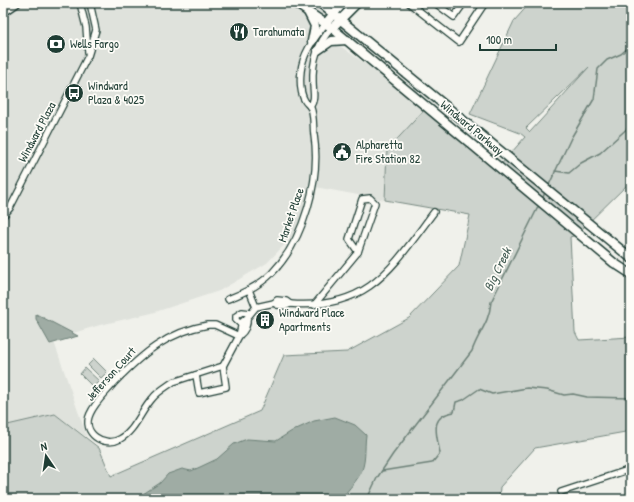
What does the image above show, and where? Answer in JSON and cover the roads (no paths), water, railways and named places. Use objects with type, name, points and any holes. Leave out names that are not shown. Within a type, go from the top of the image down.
[{"type":"main road","points":[[3,12],[16,3]]},
{"type":"main road","name":"Windward Parkway","points":[[295,3],[347,40],[614,263],[631,273]]},
{"type":"main road","name":"Windward Parkway","points":[[320,3],[631,258]]},
{"type":"main road","points":[[329,26],[343,3]]},
{"type":"main road","points":[[329,26],[341,19],[356,3]]},
{"type":"main road","points":[[306,10],[316,26],[312,40]]},
{"type":"main road","points":[[318,50],[331,40],[347,40]]},
{"type":"street","name":"Windward Plaza","points":[[80,3],[88,37],[88,56]]},
{"type":"street","name":"Windward Plaza","points":[[3,216],[10,208],[88,56],[96,30],[90,3]]},
{"type":"street","points":[[409,3],[459,42],[485,3]]},
{"type":"street","points":[[435,3],[454,17],[464,3]]},
{"type":"street","name":"Market Place","points":[[228,299],[249,290],[271,274],[280,264],[297,238],[303,221],[316,167],[315,140],[310,107],[303,97],[301,72],[303,59],[312,40],[329,26]]},
{"type":"street","name":"Market Place","points":[[310,107],[314,99],[313,65],[329,26]]},
{"type":"street","points":[[314,305],[358,252],[375,203],[370,198],[362,199],[349,239],[358,252]]},
{"type":"street","points":[[196,375],[199,393],[226,387],[223,366],[248,316],[256,307],[274,303],[277,300],[282,303],[314,305],[336,302],[356,295],[374,284],[410,244],[434,212]]},
{"type":"street","points":[[249,290],[256,307]]},
{"type":"street","points":[[244,326],[236,320],[237,314],[242,312],[248,316]]},
{"type":"street","name":"Jefferson Court","points":[[223,366],[173,382],[156,394],[131,429],[118,440],[104,442],[93,435],[89,428],[90,414],[100,398],[139,358],[157,344],[182,333],[208,325],[215,325],[239,336]]},
{"type":"street","points":[[561,492],[631,469]]},
{"type":"waterway","name":"Big Creek","points":[[548,187],[571,138],[594,99],[598,69],[607,60],[621,54],[631,45]]},
{"type":"waterway","points":[[555,171],[569,173],[581,163],[600,153],[631,125]]},
{"type":"waterway","name":"Big Creek","points":[[542,200],[545,192]]},
{"type":"waterway","name":"Big Creek","points":[[367,499],[377,478],[393,454],[472,351],[486,322],[491,302],[539,205]]},
{"type":"waterway","points":[[382,471],[432,463],[440,453],[436,433],[437,422],[446,414],[454,412],[456,402],[463,400],[479,389],[492,394],[527,388],[547,390],[564,395],[573,394],[587,397],[631,398]]},
{"type":"place","name":"Tarahumata","points":[[239,32]]},
{"type":"place","name":"Wells Fargo","points":[[56,44]]},
{"type":"place","name":"Windward Plaza & 4025","points":[[74,93]]},
{"type":"place","name":"Alpharetta Fire Station 82","points":[[342,152]]},
{"type":"place","name":"Windward Place Apartments","points":[[265,320]]}]
